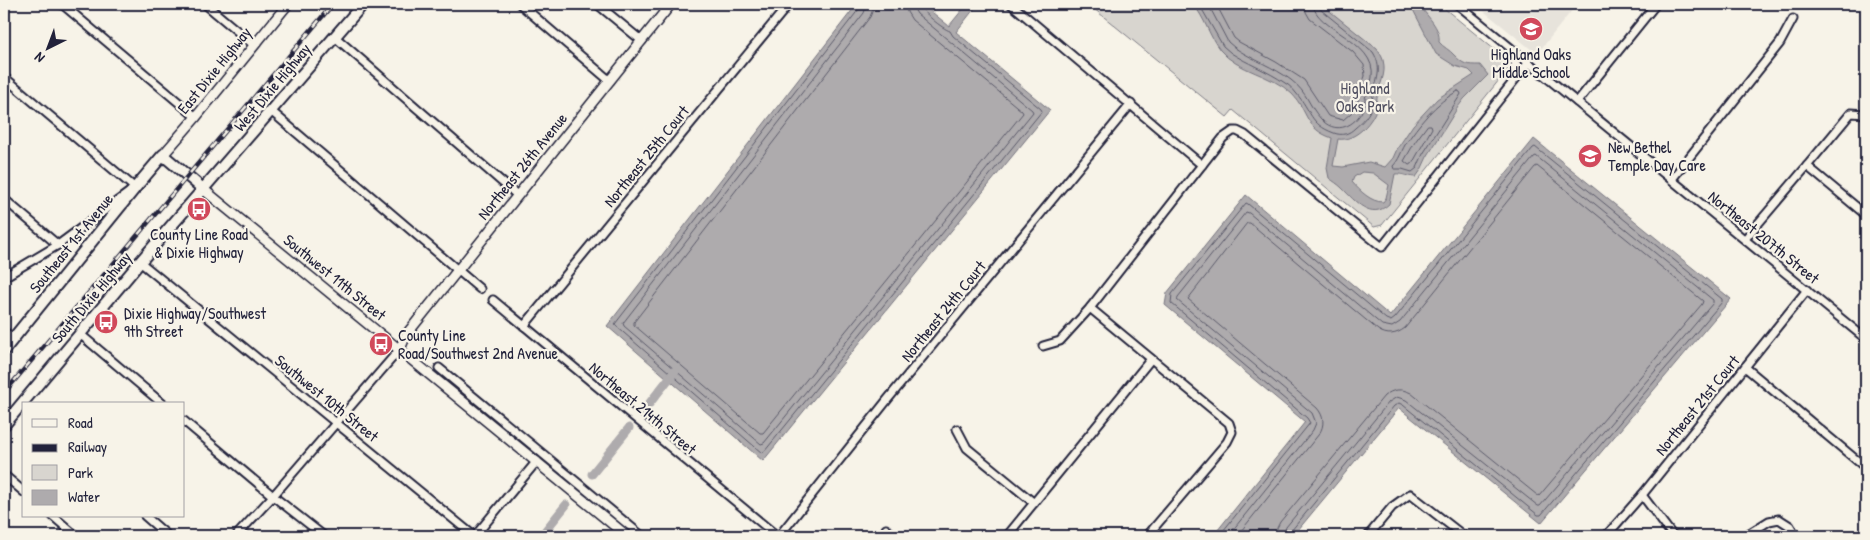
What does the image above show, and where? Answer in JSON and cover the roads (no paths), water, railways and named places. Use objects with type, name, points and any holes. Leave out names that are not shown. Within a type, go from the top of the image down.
[{"type":"main road","name":"West Dixie Highway","points":[[204,189],[363,4]]},
{"type":"main road","name":"Southeast 1st Avenue","points":[[4,350],[163,155]]},
{"type":"main road","name":"Southwest 11th Street","points":[[163,155],[204,189]]},
{"type":"main road","name":"South Dixie Highway","points":[[23,402],[140,262],[204,189]]},
{"type":"main road","name":"South Dixie Highway","points":[[4,425],[22,403]]},
{"type":"street","points":[[62,4],[196,117]]},
{"type":"street","points":[[205,4],[254,45]]},
{"type":"street","name":"East Dixie Highway","points":[[163,155],[288,4]]},
{"type":"street","points":[[520,4],[610,81]]},
{"type":"street","points":[[597,4],[642,41]]},
{"type":"street","name":"Northeast 26th Avenue","points":[[400,349],[406,335],[671,4]]},
{"type":"street","name":"Northeast 25th Court","points":[[524,326],[789,4]]},
{"type":"street","points":[[1011,4],[1202,165]]},
{"type":"street","name":"Northeast 207th Street","points":[[1457,4],[1866,339]]},
{"type":"street","points":[[1577,102],[1656,4]]},
{"type":"street","points":[[1672,179],[1780,43],[1793,19]]},
{"type":"street","points":[[335,37],[518,195]]},
{"type":"street","points":[[1043,346],[1060,341],[1090,308],[1223,138],[1229,133],[1237,131],[1245,135],[1382,247],[1529,62]]},
{"type":"street","points":[[4,77],[135,188],[58,245],[4,277]]},
{"type":"street","name":"Northeast 24th Court","points":[[778,536],[888,399],[1131,104]]},
{"type":"street","points":[[271,111],[480,289]]},
{"type":"street","points":[[1745,239],[1851,113],[1866,114]]},
{"type":"street","points":[[1808,166],[1866,215]]},
{"type":"street","name":"Southwest 11th Street","points":[[204,189],[537,461],[620,534]]},
{"type":"street","points":[[4,199],[58,245]]},
{"type":"street","name":"Southwest 10th Street","points":[[140,262],[474,536]]},
{"type":"street","name":"Northeast 21st Court","points":[[1606,536],[1642,495],[1807,290]]},
{"type":"street","name":"Northeast 214th Street","points":[[493,300],[778,536]]},
{"type":"street","points":[[1090,308],[1229,423],[1232,432],[1227,442],[1147,536]]},
{"type":"street","points":[[4,331],[13,339]]},
{"type":"street","points":[[80,334],[161,402]]},
{"type":"street","points":[[236,536],[400,349]]},
{"type":"street","points":[[1007,536],[1151,359]]},
{"type":"street","points":[[1745,367],[1866,468]]},
{"type":"street","points":[[439,368],[642,536]]},
{"type":"street","points":[[185,422],[324,536]]},
{"type":"street","points":[[957,429],[967,448],[1034,503]]},
{"type":"street","points":[[474,536],[537,461]]},
{"type":"street","points":[[4,475],[22,490]]},
{"type":"street","points":[[1368,536],[1392,507],[1410,494],[1464,536]]},
{"type":"street","points":[[1642,495],[1673,536]]},
{"type":"street","points":[[55,518],[76,536]]},
{"type":"street","points":[[147,518],[168,536]]},
{"type":"street","points":[[1745,536],[1769,520],[1779,519],[1790,526],[1796,536]]},
{"type":"street","points":[[886,529],[894,536]]},
{"type":"water","points":[[857,4],[922,4],[949,26],[967,4],[978,4],[956,32],[1050,110],[763,461],[607,326]]},
{"type":"water","points":[[1193,4],[1321,4],[1377,49],[1383,59],[1384,70],[1375,112],[1368,124],[1357,134],[1344,139],[1338,139],[1333,166],[1343,167],[1369,162],[1385,167],[1393,158],[1413,125],[1437,99],[1474,75],[1469,70],[1455,66],[1436,54],[1410,4],[1419,4],[1438,31],[1441,44],[1463,63],[1480,65],[1488,75],[1458,107],[1416,177],[1395,174],[1389,204],[1382,209],[1370,210],[1358,203],[1329,178],[1327,168],[1332,138],[1316,129],[1292,94],[1284,87],[1227,57],[1216,45],[1201,15]],"holes":[[[1362,172],[1373,173],[1389,185],[1383,202],[1370,198],[1352,182],[1354,177]]]},
{"type":"water","points":[[1534,139],[1731,299],[1541,523],[1399,408],[1293,536],[1213,536],[1305,422],[1165,305],[1167,293],[1246,195],[1390,316]]},
{"type":"waterway","points":[[641,414],[675,371]]},
{"type":"waterway","points":[[592,474],[629,428]]},
{"type":"waterway","points":[[541,536],[566,505]]},
{"type":"railway","points":[[4,393],[333,4]]},
{"type":"place","name":"Highland Oaks Middle School","points":[[1531,29]]},
{"type":"place","name":"New Bethel Temple Day Care","points":[[1590,156]]},
{"type":"place","name":"County Line Road & Dixie Highway","points":[[199,209]]},
{"type":"place","name":"Dixie Highway/Southwest 9th Street","points":[[106,322]]},
{"type":"place","name":"County Line Road/Southwest 2nd Avenue","points":[[381,344]]},
{"type":"park label","name":"Highland Oaks Park","points":[[1365,97]]}]
